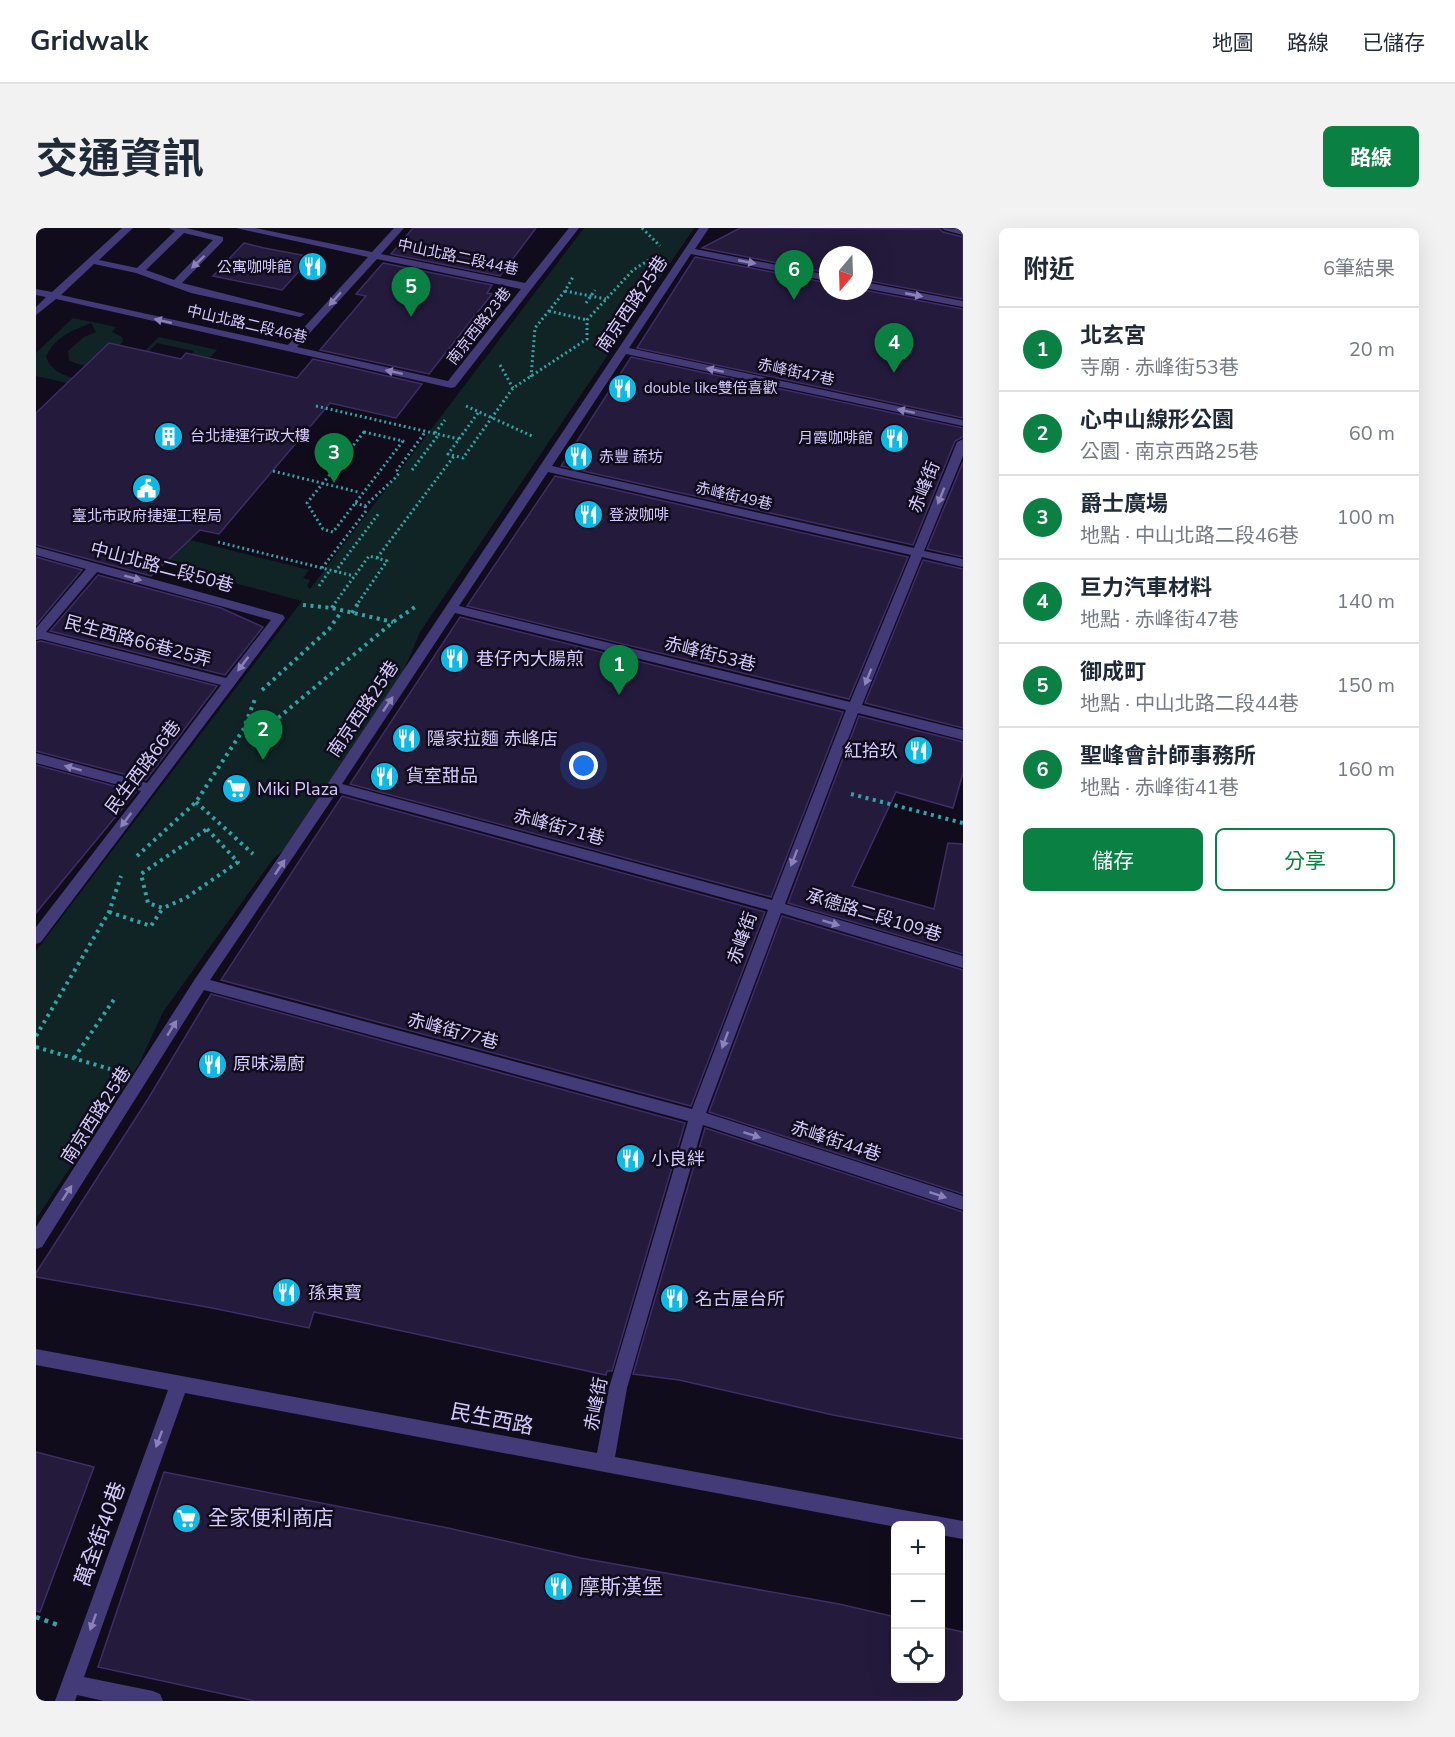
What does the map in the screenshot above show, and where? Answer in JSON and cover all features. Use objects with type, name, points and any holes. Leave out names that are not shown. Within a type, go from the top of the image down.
[{"type":"street","points":[[36,312],[128,228]]},
{"type":"street","name":"中山北路二段44巷","points":[[241,228],[528,287]]},
{"type":"street","points":[[290,349],[399,228]]},
{"type":"street","name":"南京西路23巷","points":[[452,385],[574,228]]},
{"type":"street","name":"南京西路25巷","points":[[36,1242],[200,983],[284,862],[704,228]]},
{"type":"street","points":[[947,228],[963,232]]},
{"type":"street","points":[[139,271],[178,229],[220,239],[174,285]]},
{"type":"street","points":[[689,251],[819,276]]},
{"type":"street","points":[[92,261],[139,271],[195,291],[300,314]]},
{"type":"street","points":[[873,287],[963,304]]},
{"type":"street","name":"中山北路二段46巷","points":[[36,292],[452,385]]},
{"type":"street","name":"赤峰街47巷","points":[[623,350],[963,423]]},
{"type":"street","name":"赤峰街","points":[[605,1463],[618,1388],[697,1117],[822,786],[963,442]]},
{"type":"street","name":"赤峰街49巷","points":[[544,468],[963,563]]},
{"type":"street","name":"中山北路二段50巷","points":[[36,551],[279,618]]},
{"type":"street","points":[[37,635],[94,567]]},
{"type":"street","name":"赤峰街53巷","points":[[451,608],[963,735]]},
{"type":"street","name":"民生西路66巷","points":[[36,938],[279,618]]},
{"type":"street","name":"民生西路66巷25弄","points":[[37,635],[229,683]]},
{"type":"street","points":[[36,758],[149,788]]},
{"type":"street","name":"赤峰街71巷","points":[[333,786],[775,906]]},
{"type":"street","name":"承德路二段109巷","points":[[775,906],[963,962]]},
{"type":"street","name":"赤峰街77巷","points":[[200,983],[697,1117]]},
{"type":"street","name":"赤峰街44巷","points":[[697,1117],[963,1203]]},
{"type":"street","name":"民生西路","points":[[36,1357],[913,1521]]},
{"type":"street","name":"萬全街40巷","points":[[68,1692],[179,1383]]},
{"type":"street","name":"民生西路","points":[[945,1527],[963,1530]]},
{"type":"street","points":[[68,1692],[153,1701]]},
{"type":"path","points":[[642,228],[663,249]]},
{"type":"path","points":[[533,437],[492,416],[478,413],[448,454],[463,458],[492,416],[513,388],[587,339],[587,320],[633,270],[656,254]]},
{"type":"path","points":[[531,377],[535,328],[566,291],[574,275]]},
{"type":"path","points":[[586,303],[595,290]]},
{"type":"path","points":[[566,291],[607,299]]},
{"type":"path","points":[[549,311],[587,320]]},
{"type":"path","points":[[316,406],[459,439]]},
{"type":"path","points":[[412,470],[444,420]]},
{"type":"path","points":[[322,568],[366,511],[365,506],[375,492],[391,484],[399,473],[397,470],[426,431]]},
{"type":"path","points":[[364,432],[404,441],[333,532],[323,530],[307,503],[323,483],[364,432]]},
{"type":"path","points":[[377,558],[454,456]]},
{"type":"path","points":[[273,471],[358,492]]},
{"type":"path","points":[[355,503],[365,506]]},
{"type":"path","points":[[336,572],[379,513]]},
{"type":"path","points":[[218,542],[354,577]]},
{"type":"path","points":[[332,608],[369,556],[387,561],[352,613]]},
{"type":"path","points":[[319,586],[330,570]]},
{"type":"path","points":[[243,730],[278,718],[393,622],[421,603]]},
{"type":"path","points":[[301,605],[332,608],[393,622]]},
{"type":"path","points":[[132,861],[196,802],[243,730],[257,695],[329,629],[342,611]]},
{"type":"path","points":[[822,786],[963,823]]},
{"type":"path","points":[[196,802],[249,852],[284,862]]},
{"type":"path","points":[[109,912],[151,926],[163,908],[186,898],[238,862],[207,829],[141,874],[148,903],[163,908]]},
{"type":"path","points":[[36,1036],[109,912],[124,868]]},
{"type":"path","points":[[74,1058],[115,998]]},
{"type":"path","points":[[36,1047],[141,1078]]},
{"type":"green space","points":[[584,228],[694,228],[420,632],[403,672],[286,848],[273,859],[163,1012],[139,1064],[36,1219],[36,951],[302,601],[121,553],[190,540],[309,570],[303,578],[310,580],[307,586],[310,589]]},
{"type":"green space","points":[[73,318],[116,327],[112,332],[122,337],[123,341],[106,359],[92,365],[77,364],[69,360],[68,351],[84,337],[96,332],[91,323],[59,339],[46,357],[56,371],[73,378],[67,383],[36,376],[36,353]]},
{"type":"green space","points":[[159,337],[217,350],[209,358],[192,354],[194,351],[157,343],[134,366],[130,365]]},
{"type":"building","points":[[413,228],[536,228],[500,276],[391,254]]},
{"type":"building","points":[[740,228],[940,229],[943,232],[963,237],[963,299],[873,282],[873,246],[819,246],[819,271],[702,248]]},
{"type":"building","points":[[244,243],[312,257],[282,290],[213,276]]},
{"type":"building","points":[[695,257],[819,281],[819,300],[873,300],[873,292],[963,309],[963,418],[637,348]]},
{"type":"building","points":[[383,263],[492,285],[487,293],[492,294],[429,374],[320,350],[366,296],[356,294]]},
{"type":"building","name":"台北捷運行政大樓","points":[[109,343],[181,359],[186,353],[297,378],[313,359],[422,384],[396,418],[330,403],[219,534],[200,530],[151,576],[36,545],[36,413]]},
{"type":"building","points":[[631,357],[963,428],[963,437],[955,441],[913,545],[561,466]]},
{"type":"building","points":[[963,462],[963,557],[927,549]]},
{"type":"building","points":[[555,476],[908,557],[849,699],[467,606]]},
{"type":"building","points":[[36,557],[82,570],[36,625]]},
{"type":"building","points":[[923,560],[963,569],[963,728],[865,703]]},
{"type":"building","points":[[98,575],[221,608],[263,627],[225,675],[50,631]]},
{"type":"building","points":[[460,617],[843,712],[771,897],[350,784]]},
{"type":"building","points":[[41,641],[217,686],[146,780],[36,751],[36,642]]},
{"type":"building","points":[[859,716],[963,742],[963,773],[953,808],[896,792],[852,886],[934,909],[948,843],[963,844],[963,954],[788,903]]},
{"type":"building","points":[[36,765],[136,792],[36,913]]},
{"type":"building","points":[[342,796],[765,912],[691,1106],[221,980]]},
{"type":"building","points":[[782,916],[963,970],[963,1194],[709,1112]]},
{"type":"building","points":[[211,994],[685,1123],[612,1371],[607,1371],[606,1375],[314,1312],[309,1328],[207,1307],[36,1277],[36,1273],[148,1099]]},
{"type":"building","points":[[705,1128],[963,1212],[963,1439],[833,1415],[679,1380],[633,1374]]},
{"type":"building","points":[[36,1452],[94,1467],[40,1612],[36,1611]]},
{"type":"building","points":[[164,1472],[448,1528],[581,1558],[839,1604],[891,1616],[891,1683],[945,1683],[945,1628],[963,1632],[963,1701],[255,1701],[98,1667]]},
{"type":"place","name":"公寓咖啡館","points":[[313,267]]},
{"type":"place","name":"聖峰會計師事務所","points":[[794,300]]},
{"type":"place","name":"御成町","points":[[411,317]]},
{"type":"place","name":"巨力汽車材料","points":[[894,373]]},
{"type":"place","name":"double like雙倍喜歡","points":[[623,388]]},
{"type":"place","name":"台北捷運行政大樓","points":[[169,436]]},
{"type":"place","name":"月霞咖啡館","points":[[894,438]]},
{"type":"place","name":"赤豐 蔬坊","points":[[578,457]]},
{"type":"place","name":"爵士廣場","points":[[334,483]]},
{"type":"place","name":"臺北市政府捷運工程局","points":[[147,489]]},
{"type":"place","name":"登波咖啡","points":[[588,515]]},
{"type":"place","name":"巷仔內大腸煎","points":[[455,659]]},
{"type":"place","name":"北玄宮","points":[[619,695]]},
{"type":"place","name":"隱家拉麵 赤峰店","points":[[406,739]]},
{"type":"place","name":"紅拾玖","points":[[919,751]]},
{"type":"place","name":"心中山線形公園","points":[[263,760]]},
{"type":"place","name":"貨室甜品","points":[[385,776]]},
{"type":"place","name":"Miki Plaza","points":[[236,789]]},
{"type":"place","name":"原味湯廚","points":[[212,1064]]},
{"type":"place","name":"小良絆","points":[[630,1159]]},
{"type":"place","name":"孫東寶","points":[[287,1293]]},
{"type":"place","name":"名古屋台所","points":[[674,1299]]},
{"type":"place","name":"全家便利商店","points":[[187,1518]]},
{"type":"place","name":"摩斯漢堡","points":[[558,1587]]}]
